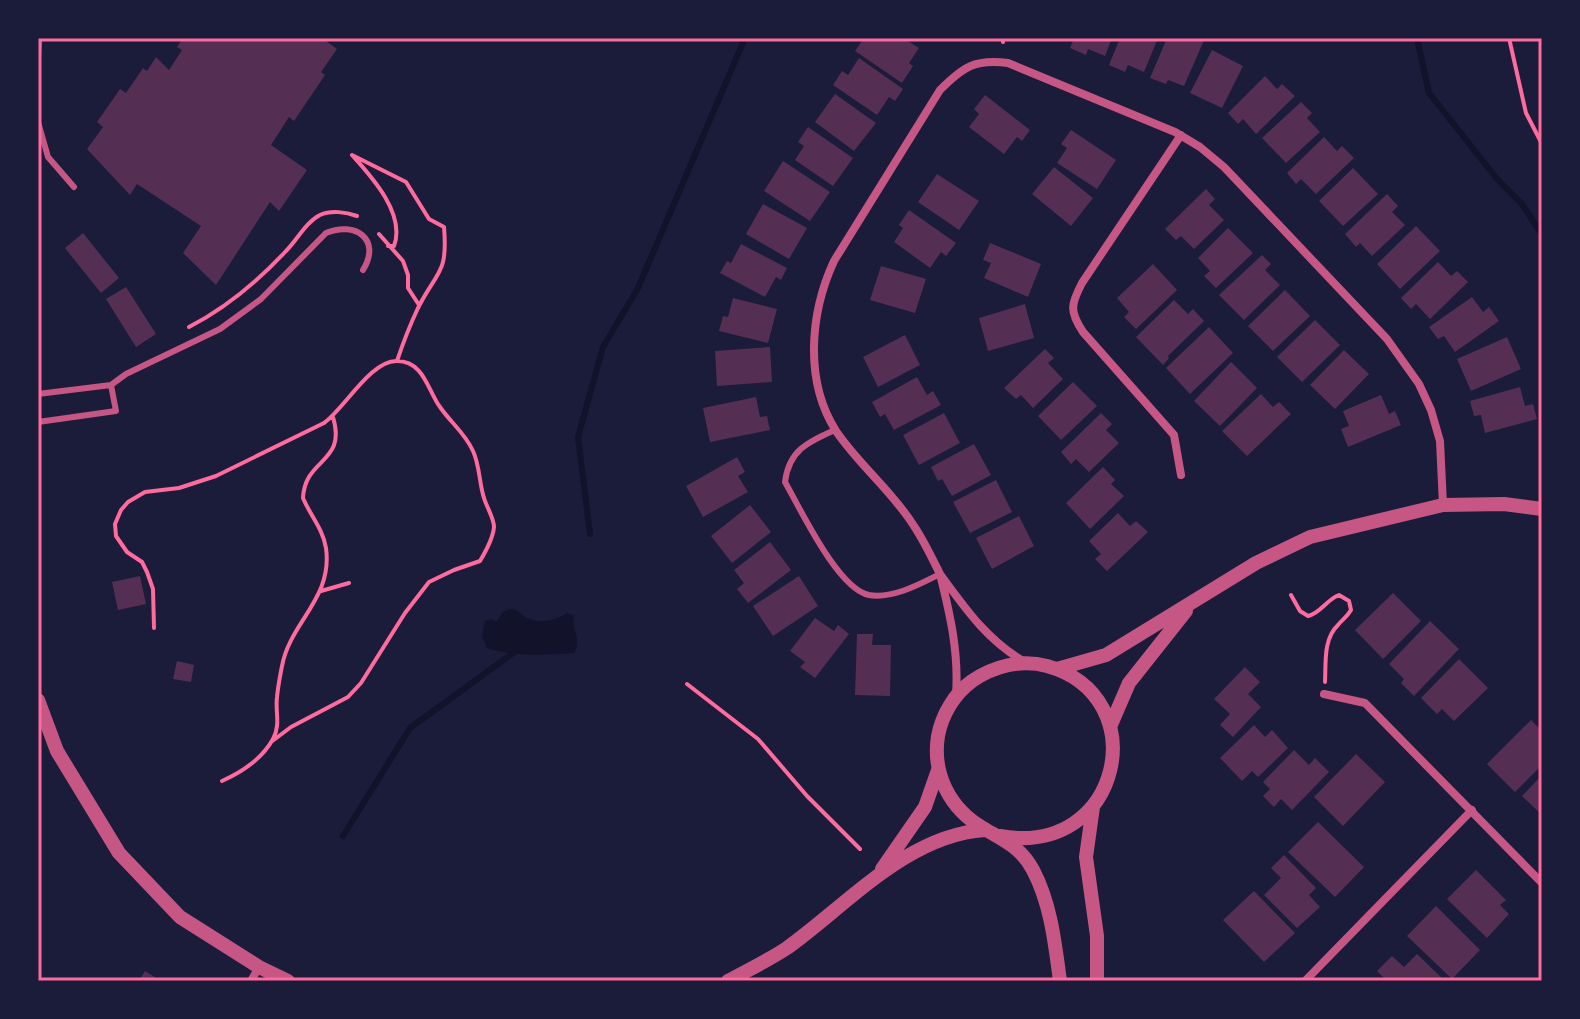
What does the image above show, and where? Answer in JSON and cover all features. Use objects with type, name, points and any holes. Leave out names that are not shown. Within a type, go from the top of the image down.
[{"type":"street","points":[[1027,663],[1001,648],[986,634],[940,574],[913,524],[835,430],[822,401],[813,356],[821,287],[834,261],[940,90],[960,70],[985,60],[1008,63],[1181,135],[1224,167],[1387,339],[1419,384],[1440,441],[1443,505]]},
{"type":"street","points":[[1181,135],[1082,283],[1072,303],[1075,320],[1083,332],[1174,435],[1181,475]]},
{"type":"street","points":[[1057,669],[1106,655],[1256,563],[1310,537],[1443,505],[1504,504],[1542,509]]},
{"type":"street","points":[[728,981],[785,950],[879,873],[925,807],[938,770],[939,732],[955,697],[957,670],[955,642],[940,574]]},
{"type":"street","points":[[1110,727],[1129,683],[1191,605]]},
{"type":"street","points":[[955,697],[987,672],[1007,665],[1027,663],[1057,669],[1075,678],[1102,708],[1110,727],[1111,768],[1103,792],[1093,806],[1067,828],[1051,835],[1025,839],[1000,836]]},
{"type":"street","points":[[1324,694],[1365,703],[1542,883]]},
{"type":"street","points":[[38,700],[57,751],[119,853],[180,917],[259,967],[288,981]]},
{"type":"street","points":[[938,770],[955,805],[969,819],[1014,846],[1033,870],[1053,927],[1060,981]]},
{"type":"street","points":[[1093,806],[1086,857],[1097,936],[1097,981]]},
{"type":"street","points":[[1305,981],[1472,810]]},
{"type":"street","points":[[879,873],[958,833],[985,830]]},
{"type":"street","points":[[251,981],[259,967]]},
{"type":"lane","points":[[38,57],[39,38]]},
{"type":"lane","points":[[38,122],[48,157],[74,187]]},
{"type":"lane","points":[[38,394],[111,385],[126,374],[220,329],[261,299],[326,233],[344,228],[360,233],[370,250],[370,260],[363,270]]},
{"type":"lane","points":[[38,422],[116,411],[111,385]]},
{"type":"lane","points":[[835,430],[807,444],[792,457],[785,482],[819,541],[847,581],[860,592],[883,595],[907,590],[940,574]]},
{"type":"path","points":[[1509,38],[1526,113],[1542,144]]},
{"type":"path","points":[[388,246],[394,246],[396,240],[391,214],[370,175],[352,155],[406,182],[429,219],[444,227],[446,251],[441,272],[419,305],[397,361]]},
{"type":"path","points":[[182,330],[208,317],[245,288],[286,252],[309,224],[321,215],[350,213],[365,220]]},
{"type":"path","points":[[373,227],[403,261],[408,288],[419,305]]},
{"type":"path","points":[[154,628],[153,589],[147,572],[142,562],[127,552],[116,536],[115,524],[121,510],[135,497],[145,492],[197,483],[248,462],[280,442],[333,417],[386,363],[407,363],[426,378],[438,404],[473,450],[483,496],[494,524],[493,533],[480,561],[429,582],[405,613],[368,673],[348,697],[291,727],[271,742]]},
{"type":"path","points":[[222,781],[260,756],[271,742],[278,728],[276,699],[282,665],[298,629],[321,591],[326,546],[303,498],[303,489],[312,470],[331,454],[337,442],[333,417]]},
{"type":"path","points":[[321,591],[349,583]]},
{"type":"path","points":[[1291,595],[1300,611],[1308,616],[1316,614],[1327,600],[1339,595],[1349,601],[1351,610],[1328,641],[1324,694]]},
{"type":"path","points":[[687,684],[758,739],[807,796],[860,849]]},
{"type":"shaded area","points":[[509,609],[537,621],[553,620],[567,613],[574,616],[577,643],[574,653],[519,654],[487,648],[482,636],[485,621],[492,619],[496,622]]},
{"type":"building","points":[[183,38],[328,38],[326,41],[337,49],[321,72],[325,75],[294,121],[289,117],[271,145],[307,170],[279,211],[270,202],[216,285],[183,253],[201,226],[137,184],[130,195],[87,149],[103,127],[97,122],[120,89],[126,93],[143,68],[147,71],[156,57],[169,70],[182,50],[177,47]]},
{"type":"building","points":[[864,38],[903,38],[919,48],[909,63],[913,66],[902,83],[855,51]]},
{"type":"building","points":[[1074,38],[1112,38],[1105,56],[1088,49],[1086,55],[1070,48]]},
{"type":"building","points":[[1120,38],[1158,38],[1144,72],[1128,65],[1125,72],[1109,65]]},
{"type":"building","points":[[1167,38],[1205,38],[1184,86],[1150,78]]},
{"type":"building","points":[[1212,50],[1243,66],[1222,108],[1190,93]]},
{"type":"building","points":[[859,58],[903,89],[895,101],[889,97],[877,115],[833,85],[842,71],[848,75]]},
{"type":"building","points":[[1265,76],[1277,89],[1282,84],[1295,96],[1256,134],[1243,119],[1238,124],[1228,113]]},
{"type":"building","points":[[835,94],[876,123],[854,151],[815,122]]},
{"type":"building","points":[[985,95],[1030,130],[1022,141],[1017,137],[1004,154],[969,127],[979,114],[974,109]]},
{"type":"building","points":[[1301,102],[1312,113],[1307,118],[1320,132],[1286,163],[1262,138]]},
{"type":"building","points":[[808,127],[853,158],[833,186],[795,160],[804,146],[798,142]]},
{"type":"building","points":[[1071,130],[1116,160],[1097,189],[1057,163],[1067,148],[1061,144]]},
{"type":"building","points":[[1324,137],[1337,151],[1342,146],[1354,158],[1316,194],[1301,179],[1296,184],[1287,173]]},
{"type":"building","points":[[783,161],[830,192],[810,221],[764,191]]},
{"type":"building","points":[[1054,167],[1093,198],[1071,226],[1032,194]]},
{"type":"building","points":[[1353,168],[1378,194],[1343,226],[1319,201]]},
{"type":"building","points":[[937,174],[979,201],[959,230],[918,202]]},
{"type":"building","points":[[1206,189],[1215,199],[1209,205],[1224,220],[1194,249],[1181,236],[1176,240],[1165,229]]},
{"type":"building","points":[[1387,194],[1398,206],[1392,212],[1405,225],[1372,256],[1360,243],[1356,247],[1345,234]]},
{"type":"building","points":[[763,204],[807,228],[789,259],[746,234]]},
{"type":"building","points":[[909,210],[956,243],[946,256],[941,252],[930,268],[894,242],[903,228],[899,225]]},
{"type":"building","points":[[1416,226],[1440,251],[1400,289],[1377,264]]},
{"type":"building","points":[[1228,228],[1253,253],[1216,288],[1204,276],[1210,271],[1198,258]]},
{"type":"building","points":[[83,233],[119,278],[101,293],[65,248]]},
{"type":"building","points":[[990,243],[1041,264],[1028,297],[984,278],[991,263],[983,260]]},
{"type":"building","points":[[741,244],[787,268],[781,280],[776,277],[765,297],[720,273],[727,261],[731,263]]},
{"type":"building","points":[[1262,255],[1271,264],[1265,270],[1280,285],[1244,320],[1219,295]]},
{"type":"building","points":[[1438,262],[1451,276],[1457,271],[1468,282],[1430,319],[1416,304],[1411,309],[1401,298]]},
{"type":"building","points":[[1153,264],[1177,290],[1136,329],[1124,317],[1129,312],[1117,298]]},
{"type":"building","points":[[881,266],[926,279],[915,313],[870,300]]},
{"type":"building","points":[[126,287],[156,334],[136,347],[106,299]]},
{"type":"building","points":[[1285,290],[1310,316],[1273,351],[1248,326]]},
{"type":"building","points":[[1472,297],[1483,312],[1489,307],[1499,321],[1455,352],[1444,336],[1438,339],[1429,327]]},
{"type":"building","points":[[733,298],[777,309],[768,343],[719,331],[723,316],[728,317]]},
{"type":"building","points":[[1174,300],[1188,314],[1193,309],[1204,321],[1168,356],[1163,365],[1136,337]]},
{"type":"building","points":[[1025,304],[1034,338],[988,351],[979,318]]},
{"type":"building","points":[[1315,320],[1340,345],[1302,382],[1277,357]]},
{"type":"building","points":[[1209,327],[1233,353],[1190,394],[1166,368]]},
{"type":"building","points":[[905,335],[920,365],[878,387],[863,357]]},
{"type":"building","points":[[1507,337],[1521,369],[1471,391],[1457,359]]},
{"type":"building","points":[[770,347],[772,382],[717,386],[715,351]]},
{"type":"building","points":[[1045,349],[1054,358],[1048,363],[1063,379],[1033,408],[1021,395],[1016,399],[1004,388]]},
{"type":"building","points":[[1344,350],[1369,374],[1335,409],[1310,385]]},
{"type":"building","points":[[1231,362],[1257,388],[1220,426],[1194,401]]},
{"type":"building","points":[[917,377],[927,395],[933,391],[941,405],[894,430],[885,414],[880,417],[872,402]]},
{"type":"building","points":[[1073,382],[1097,406],[1061,440],[1038,416]]},
{"type":"building","points":[[1520,387],[1525,406],[1533,404],[1537,419],[1485,433],[1481,415],[1474,416],[1470,401]]},
{"type":"building","points":[[1261,394],[1273,407],[1279,402],[1291,414],[1247,456],[1222,431]]},
{"type":"building","points":[[1381,395],[1389,414],[1395,411],[1401,425],[1348,447],[1341,429],[1349,426],[1343,411]]},
{"type":"building","points":[[756,397],[760,417],[767,416],[770,430],[710,442],[703,408]]},
{"type":"building","points":[[944,413],[960,443],[919,465],[903,435]]},
{"type":"building","points":[[1101,413],[1112,424],[1106,430],[1119,443],[1089,472],[1076,459],[1071,464],[1061,452]]},
{"type":"building","points":[[974,444],[991,475],[952,496],[942,479],[938,481],[931,467]]},
{"type":"building","points":[[737,457],[745,472],[738,476],[748,492],[703,517],[686,486]]},
{"type":"building","points":[[1103,467],[1115,480],[1111,484],[1124,496],[1090,529],[1066,503]]},
{"type":"building","points":[[996,480],[1012,512],[970,533],[953,502]]},
{"type":"building","points":[[750,505],[771,532],[732,563],[711,536]]},
{"type":"building","points":[[1118,513],[1130,526],[1136,521],[1148,532],[1107,571],[1095,559],[1101,554],[1089,541]]},
{"type":"building","points":[[1019,516],[1034,546],[992,569],[976,538]]},
{"type":"building","points":[[770,542],[791,570],[748,603],[737,589],[744,583],[734,570]]},
{"type":"building","points":[[140,576],[146,604],[118,610],[112,582]]},
{"type":"building","points":[[799,576],[818,606],[773,636],[753,606]]},
{"type":"building","points":[[1393,593],[1421,621],[1383,659],[1355,630]]},
{"type":"building","points":[[815,618],[834,631],[838,625],[849,634],[815,678],[800,667],[805,662],[790,651]]},
{"type":"building","points":[[1430,621],[1459,649],[1414,696],[1401,683],[1404,679],[1389,664]]},
{"type":"building","points":[[857,634],[873,634],[872,645],[891,645],[890,696],[855,695]]},
{"type":"building","points":[[1459,659],[1488,688],[1454,721],[1442,709],[1437,714],[1421,698]]},
{"type":"building","points":[[177,661],[194,665],[191,682],[173,679]]},
{"type":"building","points":[[1245,667],[1260,682],[1248,694],[1261,707],[1233,737],[1220,725],[1230,714],[1214,699]]},
{"type":"building","points":[[1531,720],[1542,731],[1542,765],[1515,792],[1487,764]]},
{"type":"building","points":[[1254,725],[1265,737],[1272,730],[1288,748],[1258,777],[1252,771],[1242,781],[1220,758]]},
{"type":"building","points":[[1294,750],[1309,765],[1315,758],[1329,772],[1292,810],[1281,799],[1274,807],[1263,796],[1270,789],[1263,782]]},
{"type":"building","points":[[1356,754],[1385,782],[1343,826],[1314,797]]},
{"type":"building","points":[[1542,775],[1542,815],[1522,796]]},
{"type":"building","points":[[1318,822],[1364,867],[1335,897],[1288,852]]},
{"type":"building","points":[[1284,855],[1316,888],[1309,895],[1320,907],[1297,928],[1264,895],[1281,878],[1271,868]]},
{"type":"building","points":[[1476,870],[1506,900],[1500,905],[1509,914],[1487,938],[1447,899]]},
{"type":"building","points":[[1254,891],[1295,933],[1264,962],[1223,920]]},
{"type":"building","points":[[1436,906],[1480,950],[1452,979],[1407,936]]},
{"type":"building","points":[[1417,954],[1445,981],[1387,981],[1377,971],[1392,956],[1404,967]]},
{"type":"building","points":[[145,971],[161,981],[139,981]]},
{"type":"waterway","points":[[590,534],[578,437],[603,347],[638,288],[745,38]]},
{"type":"waterway","points":[[1417,38],[1429,93],[1498,180],[1522,204],[1542,235]]},
{"type":"waterway","points":[[343,836],[410,728],[513,653]]}]
